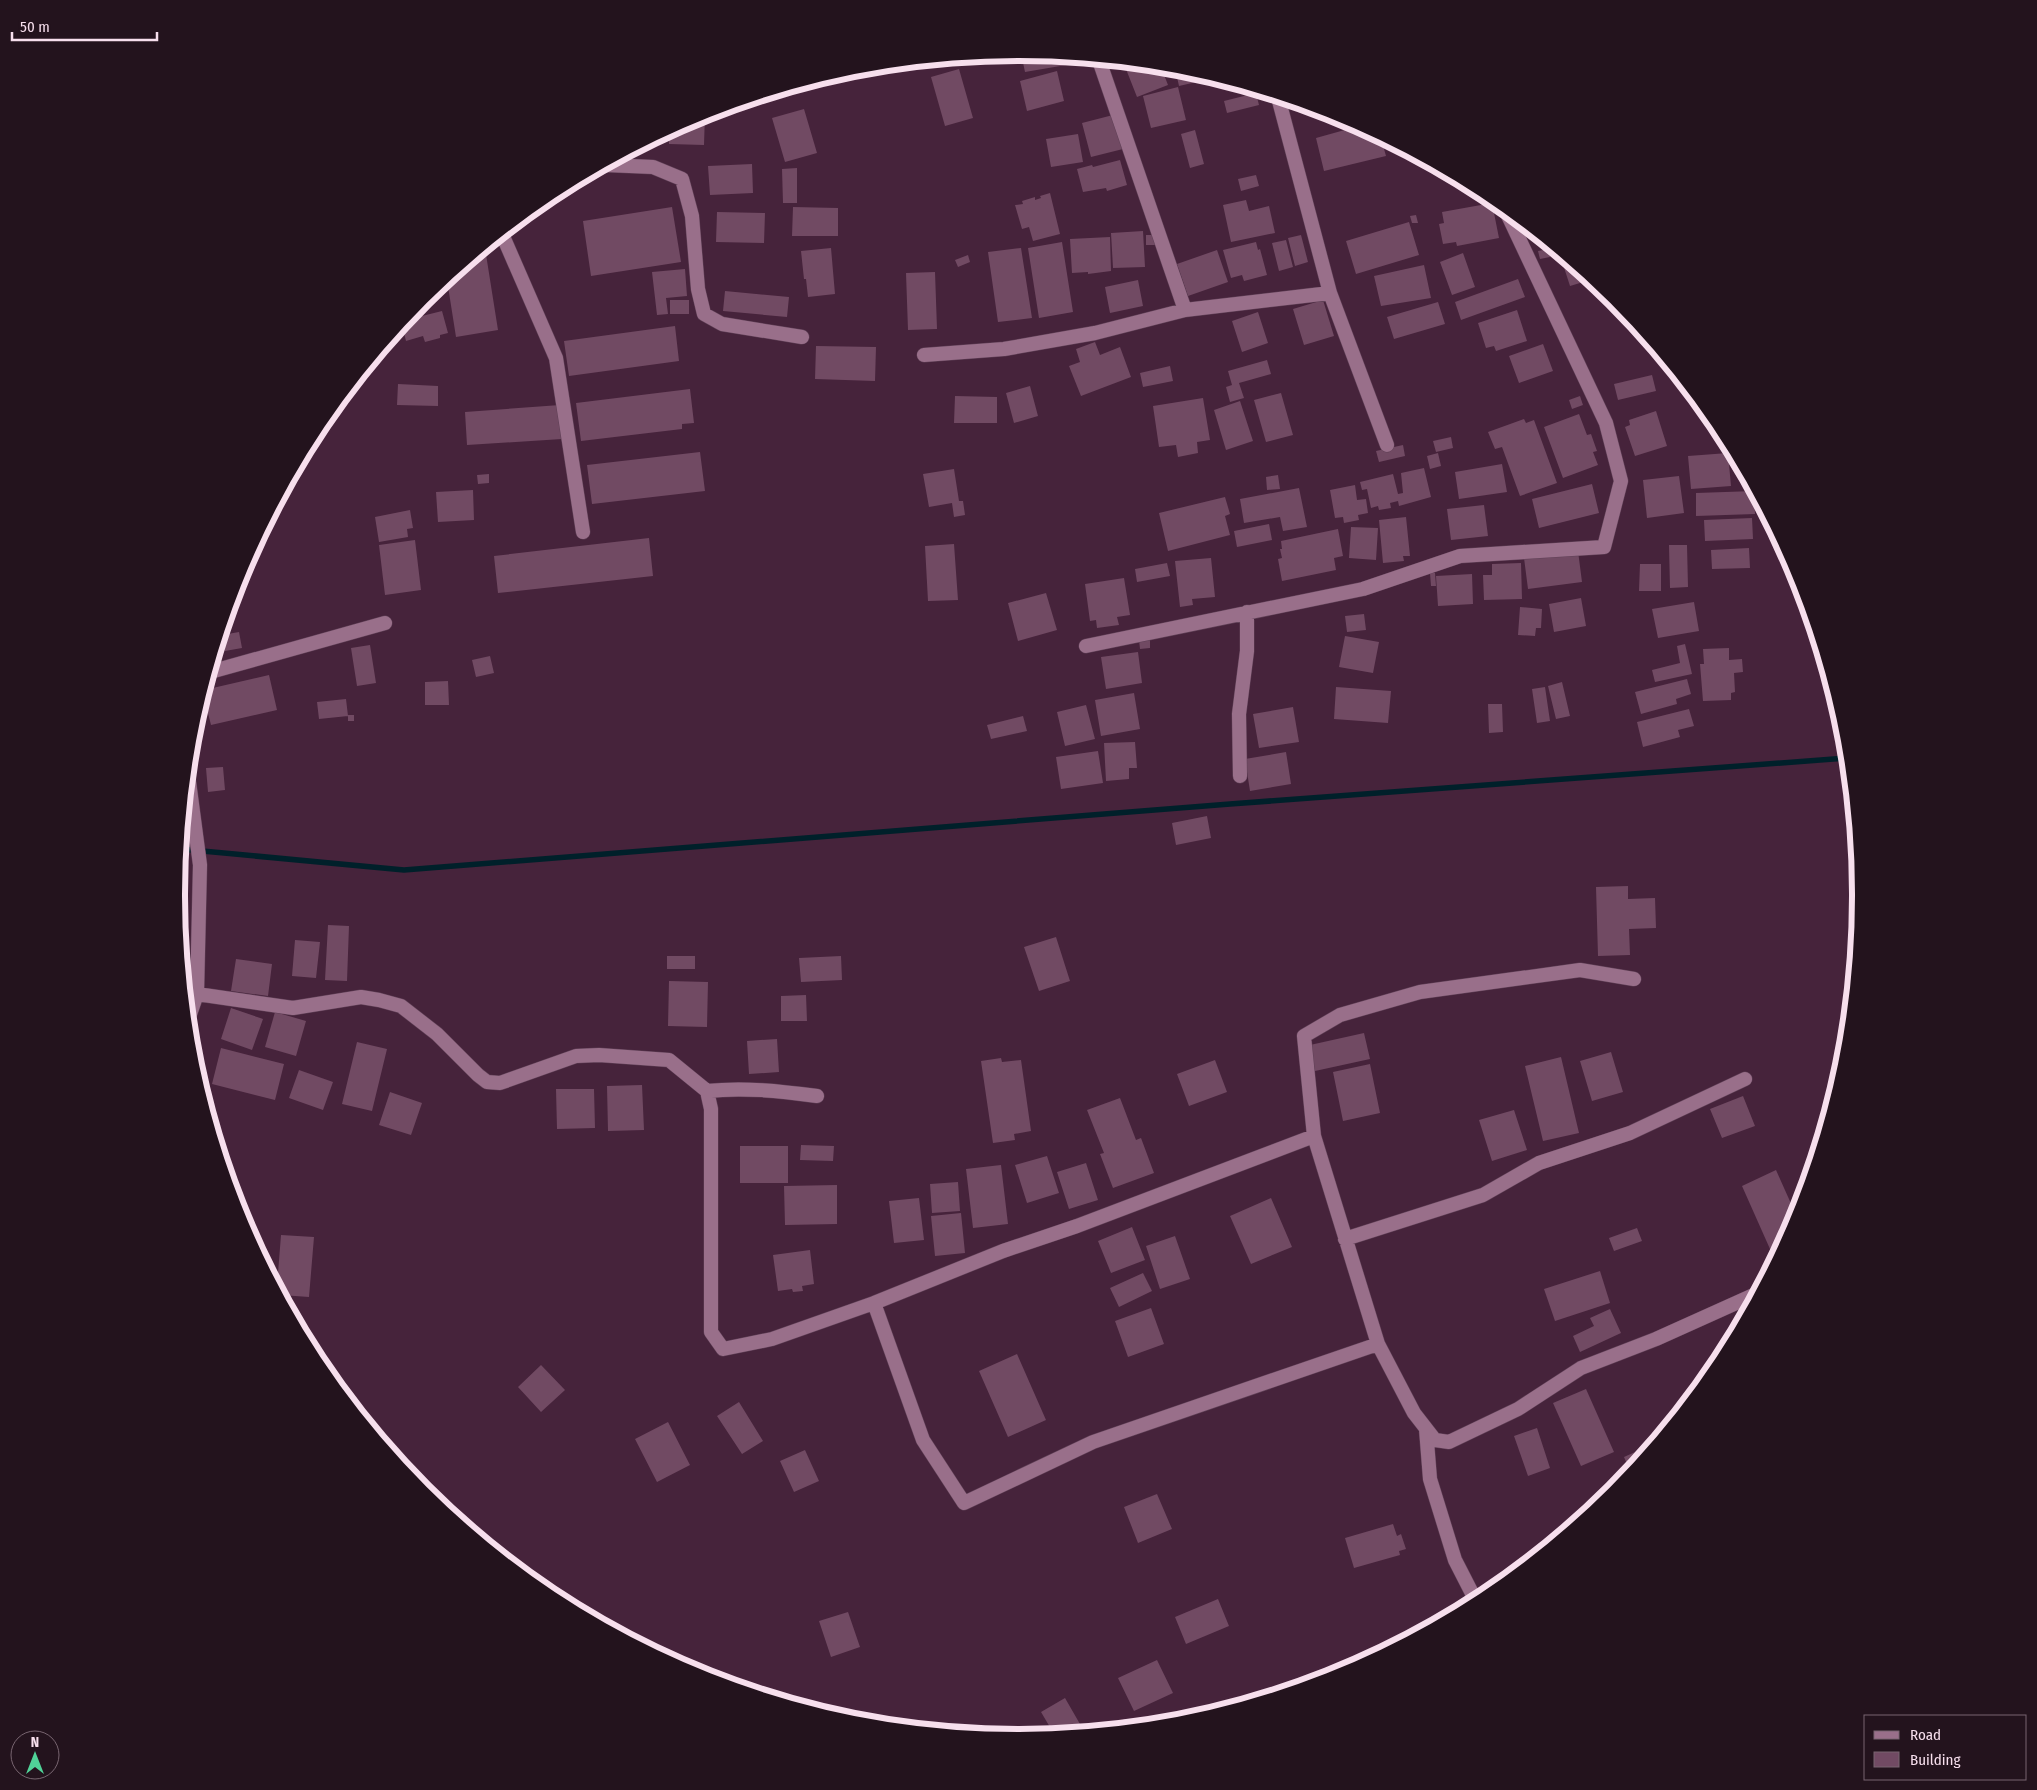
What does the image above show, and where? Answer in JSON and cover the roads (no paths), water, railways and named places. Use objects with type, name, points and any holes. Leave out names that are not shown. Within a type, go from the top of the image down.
[{"type":"street","points":[[1101,66],[1185,310]]},
{"type":"street","points":[[1279,103],[1330,293],[1387,445]]},
{"type":"street","points":[[616,165],[653,167],[682,179],[692,216],[698,289],[704,314],[722,324],[802,337]]},
{"type":"street","points":[[1086,646],[1363,589],[1460,556],[1604,546],[1621,481],[1606,423],[1512,224]]},
{"type":"street","points":[[504,239],[556,358],[583,532]]},
{"type":"street","points":[[924,355],[1004,349],[1095,333],[1185,310],[1330,293]]},
{"type":"street","points":[[1240,776],[1239,714],[1247,651],[1247,612]]},
{"type":"street","points":[[216,670],[385,623]]},
{"type":"street","points":[[191,794],[200,865],[191,994]]},
{"type":"street","points":[[1634,979],[1580,970],[1420,992],[1340,1015],[1304,1036],[1314,1136],[1378,1344],[1414,1413],[1435,1440],[1449,1442],[1518,1409],[1581,1368],[1656,1339],[1749,1297]]},
{"type":"street","points":[[191,994],[292,1008],[361,997],[401,1006],[437,1034],[487,1082],[500,1083],[576,1056],[599,1055],[669,1060],[707,1091],[711,1109],[711,1332],[724,1349],[772,1340],[874,1303],[1003,1251],[1076,1226],[1314,1136]]},
{"type":"street","points":[[1345,1239],[1483,1195],[1539,1163],[1630,1133],[1745,1079]]},
{"type":"street","points":[[707,1091],[730,1089],[780,1091],[817,1096]]},
{"type":"street","points":[[874,1303],[923,1440],[964,1503],[1093,1442],[1378,1344]]},
{"type":"street","points":[[1426,1428],[1430,1479],[1455,1560],[1472,1594]]},
{"type":"waterway","points":[[187,850],[404,870],[1230,804],[1840,758]]}]
